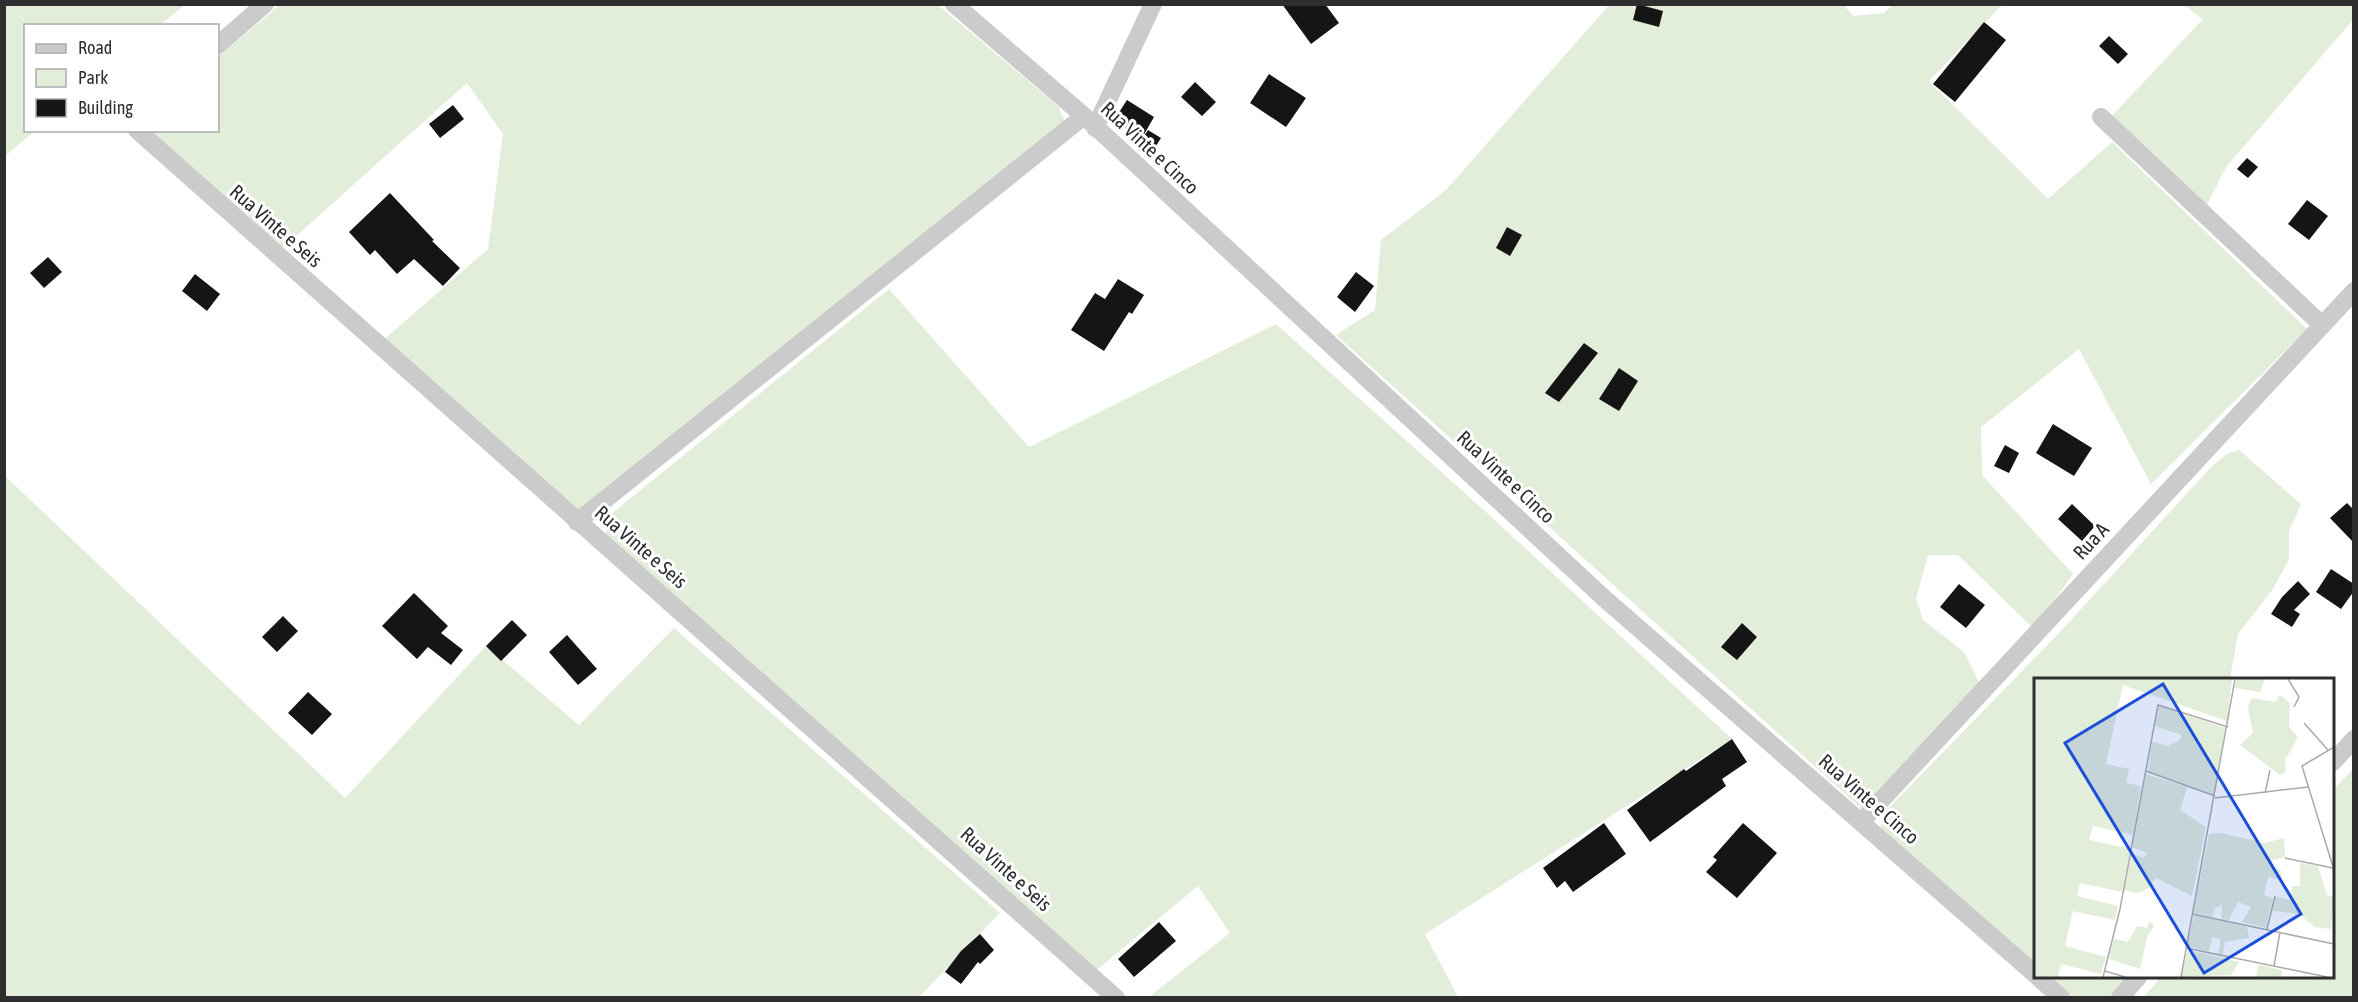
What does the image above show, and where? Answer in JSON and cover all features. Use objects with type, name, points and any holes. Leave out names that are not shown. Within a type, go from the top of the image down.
[{"type":"street","points":[[219,44],[266,4]]},
{"type":"street","name":"Rua Vinte e Cinco","points":[[954,4],[1089,122],[1605,599],[2034,974]]},
{"type":"street","points":[[578,522],[1089,122],[1153,4]]},
{"type":"street","points":[[2102,117],[2322,325]]},
{"type":"street","name":"Rua Vinte e Seis","points":[[139,132],[578,522],[863,770],[1116,998]]},
{"type":"street","name":"Rua A","points":[[1861,822],[2354,291]]},
{"type":"street","points":[[2334,761],[2354,739]]},
{"type":"street","name":"Rua Vinte e Cinco","points":[[2038,978],[2061,998]]},
{"type":"street","points":[[2120,998],[2137,978]]},
{"type":"green space","points":[[5,4],[185,4],[161,24],[24,24],[24,132],[34,132],[5,156]]},
{"type":"green space","points":[[281,4],[938,5],[1058,106],[1065,122],[581,516],[380,343],[488,249],[503,134],[467,83],[275,255],[146,132],[219,132],[219,56]]},
{"type":"green space","points":[[1610,4],[1843,4],[1853,16],[1884,13],[1893,5],[2002,5],[1929,81],[2048,199],[2112,142],[2307,329],[2151,484],[2079,349],[1981,427],[1982,475],[2073,574],[2034,629],[1958,555],[1928,555],[1916,598],[1923,620],[1964,652],[1981,686],[1862,809],[1336,335],[1375,310],[1381,240],[1446,190]]},
{"type":"green space","points":[[2184,5],[2353,5],[2353,20],[2226,167],[2206,207],[2109,119],[2203,19]]},
{"type":"green space","points":[[889,289],[1029,447],[1276,324],[1486,512],[1732,739],[1425,934],[1458,997],[1149,997],[1230,933],[1198,886],[1093,973],[605,535],[611,514]]},
{"type":"green space","points":[[2239,450],[2301,504],[2289,531],[2289,559],[2273,589],[2238,634],[2230,678],[2034,678],[2034,966],[1881,828],[1882,815],[2060,632],[2213,465],[2227,454]]},
{"type":"green space","points":[[4,475],[345,798],[486,646],[579,725],[674,628],[1000,913],[919,997],[5,997]]},
{"type":"green space","points":[[2353,769],[2353,997],[2144,997],[2160,978],[2334,978],[2334,789]]},
{"type":"green space","points":[[2048,978],[2133,978],[2115,998],[2071,997]]},
{"type":"building","points":[[1282,4],[1325,4],[1339,23],[1311,44]]},
{"type":"building","points":[[1637,4],[1663,11],[1659,27],[1633,20]]},
{"type":"building","points":[[1984,22],[2006,40],[1955,102],[1933,84]]},
{"type":"building","points":[[2109,36],[2128,54],[2118,64],[2099,46]]},
{"type":"building","points":[[1269,74],[1306,98],[1286,127],[1250,103]]},
{"type":"building","points":[[1195,82],[1216,102],[1202,116],[1181,97]]},
{"type":"building","points":[[1127,100],[1154,117],[1142,138],[1114,120]]},
{"type":"building","points":[[453,105],[464,119],[440,138],[429,124]]},
{"type":"building","points":[[1148,130],[1161,138],[1152,152],[1139,144]]},
{"type":"building","points":[[2247,158],[2258,167],[2248,178],[2237,169]]},
{"type":"building","points":[[390,193],[434,240],[432,241],[460,268],[443,286],[414,259],[397,274],[375,250],[370,255],[349,232]]},
{"type":"building","points":[[2307,200],[2328,216],[2309,240],[2288,224]]},
{"type":"building","points":[[1507,227],[1522,235],[1510,256],[1496,248]]},
{"type":"building","points":[[48,257],[62,272],[44,288],[30,273]]},
{"type":"building","points":[[1356,272],[1374,286],[1355,312],[1337,297]]},
{"type":"building","points":[[195,274],[220,294],[207,311],[182,291]]},
{"type":"building","points":[[1118,279],[1144,295],[1132,314],[1129,312],[1104,351],[1071,330],[1095,293],[1105,299]]},
{"type":"building","points":[[1584,343],[1598,353],[1559,402],[1545,393]]},
{"type":"building","points":[[1619,368],[1638,381],[1619,411],[1599,399]]},
{"type":"building","points":[[2053,424],[2092,448],[2074,476],[2036,453]]},
{"type":"building","points":[[2005,445],[2019,453],[2009,473],[1994,466]]},
{"type":"building","points":[[2347,503],[2354,510],[2354,543],[2330,518]]},
{"type":"building","points":[[2072,504],[2095,526],[2082,541],[2058,519]]},
{"type":"building","points":[[2331,569],[2354,584],[2354,591],[2341,609],[2316,592]]},
{"type":"building","points":[[2298,581],[2310,594],[2294,610],[2300,614],[2292,627],[2271,614],[2282,597]]},
{"type":"building","points":[[1959,584],[1985,605],[1966,628],[1940,607]]},
{"type":"building","points":[[414,593],[448,626],[441,633],[463,650],[451,665],[428,647],[417,659],[382,626]]},
{"type":"building","points":[[283,616],[298,631],[277,652],[262,637]]},
{"type":"building","points":[[512,620],[527,635],[501,661],[486,646]]},
{"type":"building","points":[[1742,623],[1757,637],[1737,660],[1721,647]]},
{"type":"building","points":[[567,635],[597,669],[578,685],[549,652]]},
{"type":"building","points":[[308,692],[332,714],[312,735],[288,713]]},
{"type":"building","points":[[1732,739],[1747,762],[1722,779],[1726,786],[1650,842],[1627,810],[1684,769],[1686,771]]},
{"type":"building","points":[[1604,823],[1626,854],[1573,892],[1565,881],[1557,888],[1543,868]]},
{"type":"building","points":[[1743,823],[1777,853],[1737,898],[1706,872],[1717,860],[1713,857]]},
{"type":"building","points":[[1159,922],[1176,941],[1134,977],[1118,959]]},
{"type":"building","points":[[980,934],[994,950],[980,964],[978,962],[961,984],[945,972],[961,951]]}]
